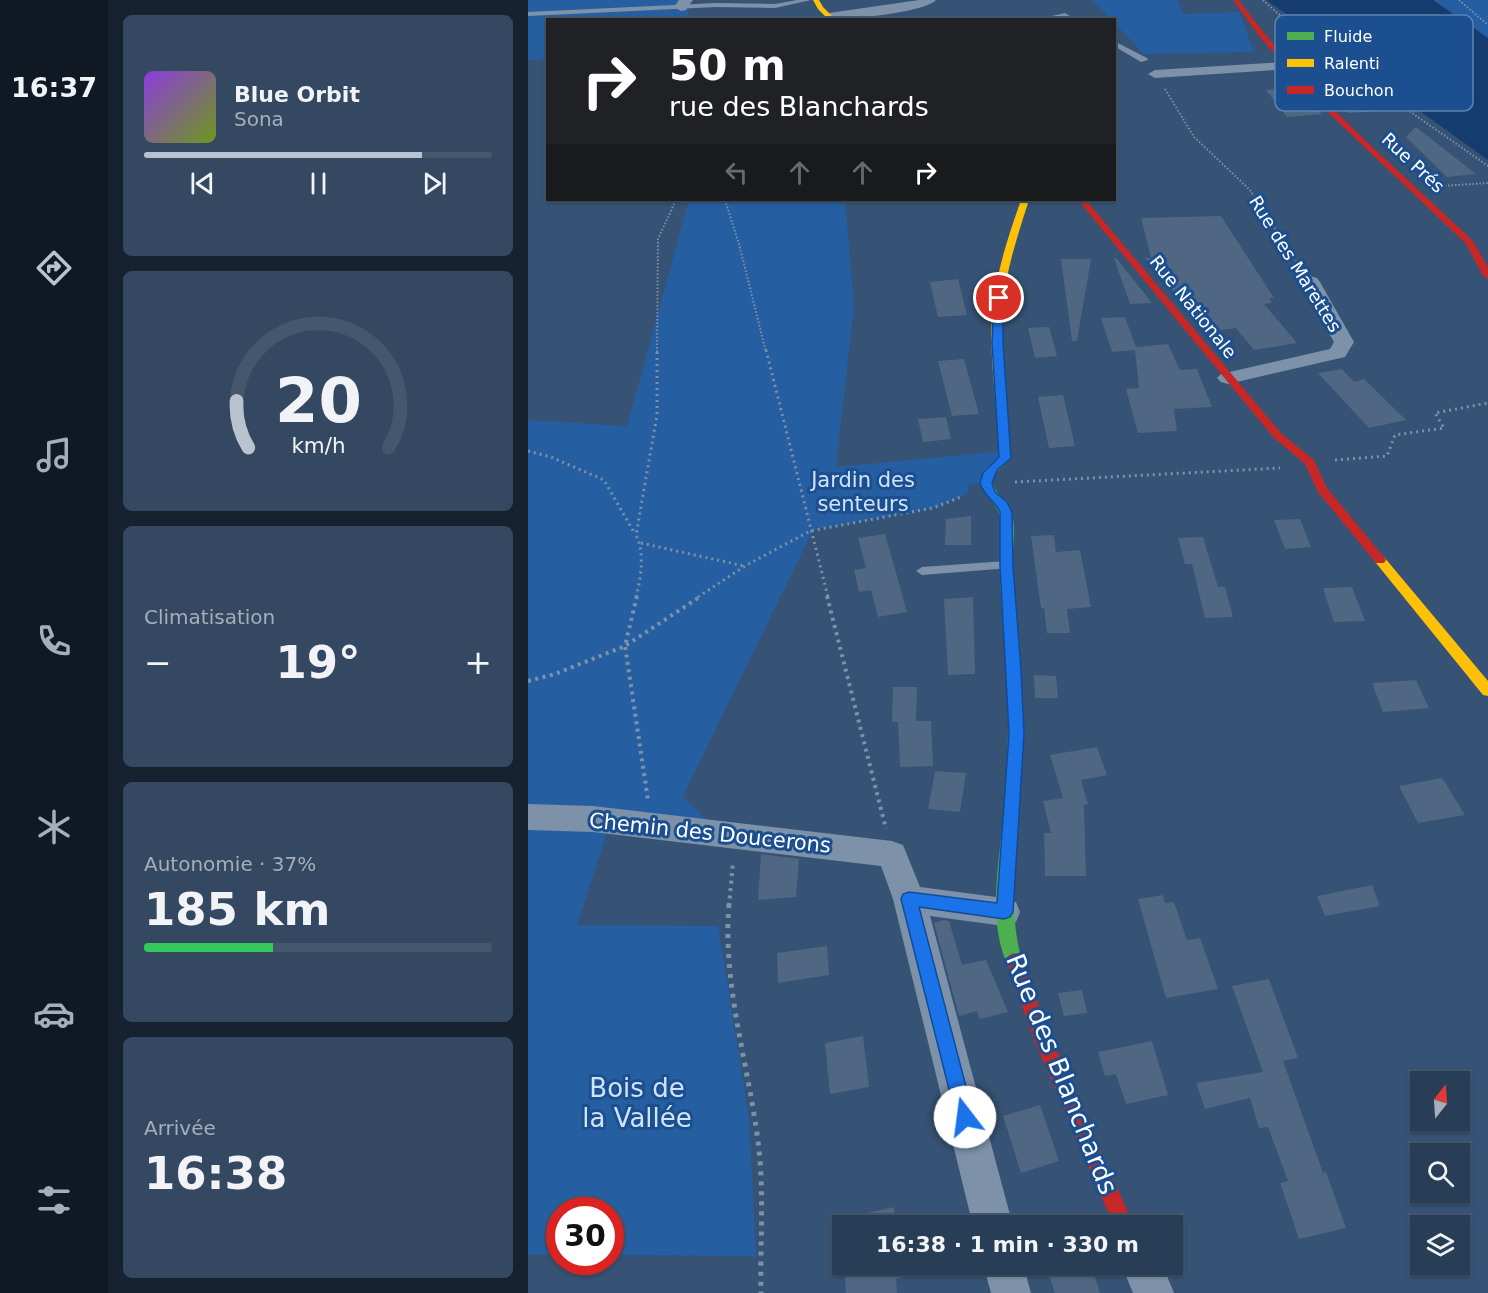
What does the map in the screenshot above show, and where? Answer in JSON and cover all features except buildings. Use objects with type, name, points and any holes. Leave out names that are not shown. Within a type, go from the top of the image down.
[{"type":"street","points":[[816,0],[820,8],[831,18],[921,4],[929,0]]},
{"type":"street","name":"Rue Prés","points":[[1236,0],[1275,54]]},
{"type":"street","points":[[1155,74],[1275,67]]},
{"type":"street","name":"Rue Prés","points":[[1333,111],[1470,243],[1488,276]]},
{"type":"street","points":[[986,483],[987,475],[993,467],[1005,458],[998,343],[999,298],[1005,264],[1026,201]]},
{"type":"street","name":"Rue Nationale","points":[[1083,201],[1277,435],[1310,462],[1322,489],[1488,691]]},
{"type":"street","name":"Rue des Marettes","points":[[1228,378],[1338,353],[1344,342],[1310,282]]},
{"type":"street","name":"Rue Nationale","points":[[1277,435],[1287,467]]},
{"type":"street","name":"Rue Nationale","points":[[1304,478],[1322,489]]},
{"type":"street","name":"Rue des Blanchards","points":[[986,483],[990,494],[1002,504],[1006,512],[1006,566],[1014,670],[1017,734],[1004,912],[1008,944],[1042,1040],[1119,1215]]},
{"type":"street","name":"Chemin des Doucerons","points":[[528,817],[593,819],[892,854]]},
{"type":"street","points":[[892,854],[909,899],[990,1215]]},
{"type":"street","points":[[909,899],[1004,912]]},
{"type":"street","points":[[1006,1275],[1011,1293]]},
{"type":"street","points":[[1146,1275],[1154,1293]]},
{"type":"lane","points":[[528,14],[684,3],[775,6],[808,0]]},
{"type":"lane","points":[[1048,18],[1065,15],[1070,18]]},
{"type":"lane","points":[[1116,44],[1144,60]]},
{"type":"lane","points":[[922,571],[1006,566]]},
{"type":"path","points":[[1263,0],[1280,15]]},
{"type":"path","points":[[1459,0],[1488,24]]},
{"type":"path","name":"Rue des Marettes","points":[[1155,74],[1194,137],[1250,190],[1310,282]]},
{"type":"path","points":[[1409,111],[1488,166]]},
{"type":"path","points":[[1413,187],[1488,183]]},
{"type":"path","points":[[636,535],[657,416],[658,239],[676,201]]},
{"type":"path","points":[[725,201],[739,244],[892,854]]},
{"type":"path","points":[[1387,456],[1395,435],[1444,428],[1435,413],[1488,403]]},
{"type":"path","points":[[528,451],[551,457],[604,480],[640,543],[640,577],[625,646],[652,826]]},
{"type":"path","points":[[1030,482],[1287,467]]},
{"type":"path","points":[[528,681],[555,674],[625,646],[745,566],[810,531],[933,508],[968,494],[968,484],[986,483]]},
{"type":"path","points":[[640,543],[745,566]]},
{"type":"path","points":[[735,835],[727,928],[732,1001],[759,1151],[761,1293]]},
{"type":"green space","points":[[528,0],[691,0],[687,18],[546,18],[546,59],[528,60]]},
{"type":"green space","points":[[1092,0],[1178,0],[1183,14],[1239,12],[1254,52],[1144,54],[1116,25],[1116,18],[1110,18]]},
{"type":"green space","points":[[1433,0],[1488,0],[1488,38],[1473,28],[1473,15],[1455,15]]},
{"type":"green space","points":[[689,201],[845,201],[854,306],[836,467],[1005,451],[986,483],[969,484],[968,494],[933,508],[813,530],[683,796],[732,846],[607,833],[577,925],[718,926],[749,1117],[756,1256],[624,1255],[624,1197],[546,1197],[546,1255],[528,1255],[528,420],[627,426]]},
{"type":"shaded area","points":[[1266,0],[1433,0],[1455,15],[1288,15]]},
{"type":"shaded area","points":[[1473,28],[1488,38],[1488,160],[1420,111],[1473,111]]},
{"type":"traffic: fast","points":[[990,471],[986,482],[987,487],[1004,509],[1008,528],[1006,563],[1014,667],[1015,724],[1014,780],[1005,908],[1009,944],[1014,961]]},
{"type":"traffic: slow","points":[[816,0],[820,8],[831,18]]},
{"type":"traffic: slow","points":[[990,471],[1005,458],[997,351],[997,316],[1007,257],[1025,201]]},
{"type":"traffic: slow","points":[[1380,560],[1488,691]]},
{"type":"traffic: jam","points":[[1236,0],[1275,50]]},
{"type":"traffic: jam","points":[[1332,111],[1470,243],[1488,276]]},
{"type":"traffic: jam","points":[[1083,201],[1277,435],[1310,462],[1322,489],[1380,560]]},
{"type":"traffic: jam","points":[[1014,961],[1043,1040],[1119,1215]]},
{"type":"route","points":[[965,1117],[909,899],[1004,912],[1017,734],[1006,566],[1006,512],[1002,504],[990,494],[986,483],[987,475],[993,467],[1005,458],[998,343],[999,298]]},
{"type":"park label","name":"Jardin des senteurs","points":[[863,492]]},
{"type":"park label","name":"Bois de la Vallée","points":[[637,1103]]}]
